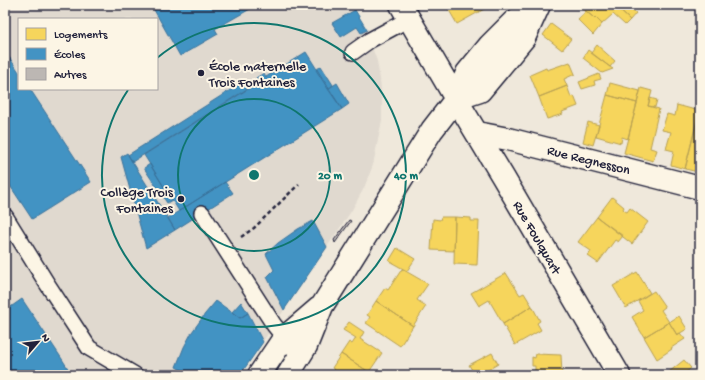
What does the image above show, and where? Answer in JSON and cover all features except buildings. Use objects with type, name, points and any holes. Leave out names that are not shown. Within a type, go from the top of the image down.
[{"type":"street","points":[[288,375],[306,346],[322,306],[432,130],[456,99],[480,91],[524,38],[538,5]]},
{"type":"street","name":"Rue Foulquart","points":[[405,12],[619,375]]},
{"type":"street","name":"Rue Regnesson","points":[[477,133],[508,139],[700,188]]},
{"type":"street","points":[[259,375],[284,338],[322,306]]},
{"type":"lane","points":[[352,52],[370,40],[405,12]]},
{"type":"lane","points":[[202,213],[274,325],[300,357]]},
{"type":"lane","points":[[5,216],[89,348],[135,375]]},
{"type":"path","points":[[225,247],[254,228],[299,184]]},
{"type":"shaded area","name":"Collège Trois Fontaines","points":[[5,5],[363,5],[355,10],[367,30],[366,31],[377,61],[382,99],[382,120],[373,165],[364,188],[352,210],[240,375],[5,375]]},
{"type":"place","name":"École maternelle Trois Fontaines","points":[[201,73]]},
{"type":"place","name":"Collège Trois Fontaines","points":[[181,199]]}]
